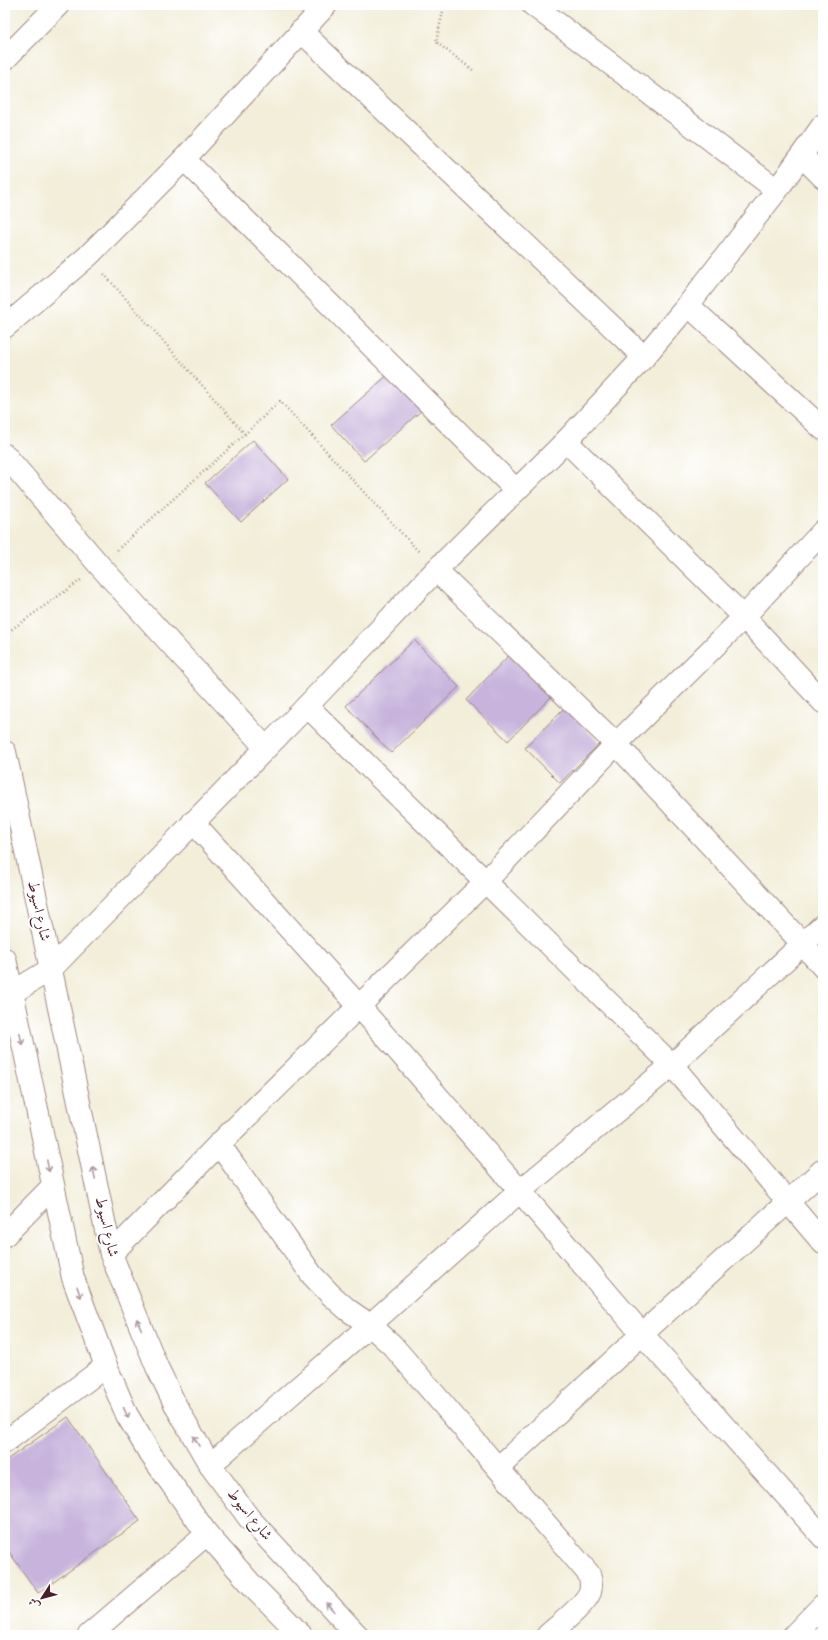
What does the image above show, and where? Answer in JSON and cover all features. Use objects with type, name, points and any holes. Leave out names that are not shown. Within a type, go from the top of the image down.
[{"type":"street","points":[[5,59],[58,5]]},
{"type":"street","points":[[5,327],[88,256],[184,159],[326,5]]},
{"type":"street","points":[[533,5],[778,190]]},
{"type":"street","points":[[301,31],[644,357]]},
{"type":"street","points":[[8,995],[50,969],[436,570],[566,441],[644,357],[688,305],[778,190],[823,125]]},
{"type":"street","points":[[802,156],[823,177]]},
{"type":"street","points":[[184,159],[516,490]]},
{"type":"street","points":[[688,305],[823,429]]},
{"type":"street","points":[[566,441],[744,617],[823,702]]},
{"type":"street","points":[[5,455],[100,566],[265,747]]},
{"type":"street","points":[[111,1254],[219,1144],[486,881],[616,744],[744,617],[823,531]]},
{"type":"street","points":[[436,570],[616,744],[823,967]]},
{"type":"street","points":[[306,706],[672,1065],[823,1243]]},
{"type":"street","name":"شارع اسيوط","points":[[5,752],[111,1254],[157,1368],[177,1408],[210,1465],[249,1518],[357,1635]]},
{"type":"street","points":[[193,822],[359,1006],[642,1334],[823,1537]]},
{"type":"street","points":[[210,1465],[520,1191],[672,1065],[823,925]]},
{"type":"street","points":[[5,959],[8,995],[73,1278],[106,1366],[127,1416],[145,1446],[208,1534],[251,1584],[301,1635]]},
{"type":"street","points":[[219,1144],[312,1275],[331,1295],[348,1310],[370,1325],[396,1350],[589,1574],[592,1583],[590,1593],[584,1601],[548,1635]]},
{"type":"street","points":[[498,1468],[642,1334],[823,1170]]},
{"type":"street","points":[[5,1235],[53,1186]]},
{"type":"street","points":[[5,1442],[106,1366]]},
{"type":"street","points":[[89,1635],[208,1534]]},
{"type":"street","points":[[794,1635],[823,1605]]},
{"type":"path","points":[[446,5],[444,7],[436,42],[474,70]]},
{"type":"path","points":[[88,256],[245,434]]},
{"type":"path","points":[[5,634],[100,566],[245,434],[280,400],[436,570]]},
{"type":"building","points":[[389,374],[422,410],[364,461],[331,425]]},
{"type":"building","points":[[253,440],[288,479],[241,522],[205,483]]},
{"type":"building","points":[[414,640],[459,687],[391,753],[346,706]]},
{"type":"building","points":[[510,654],[552,696],[508,741],[466,700]]},
{"type":"building","points":[[564,708],[600,743],[560,783],[525,748]]},
{"type":"building","points":[[68,1417],[140,1521],[38,1593],[5,1546],[5,1461]]}]
